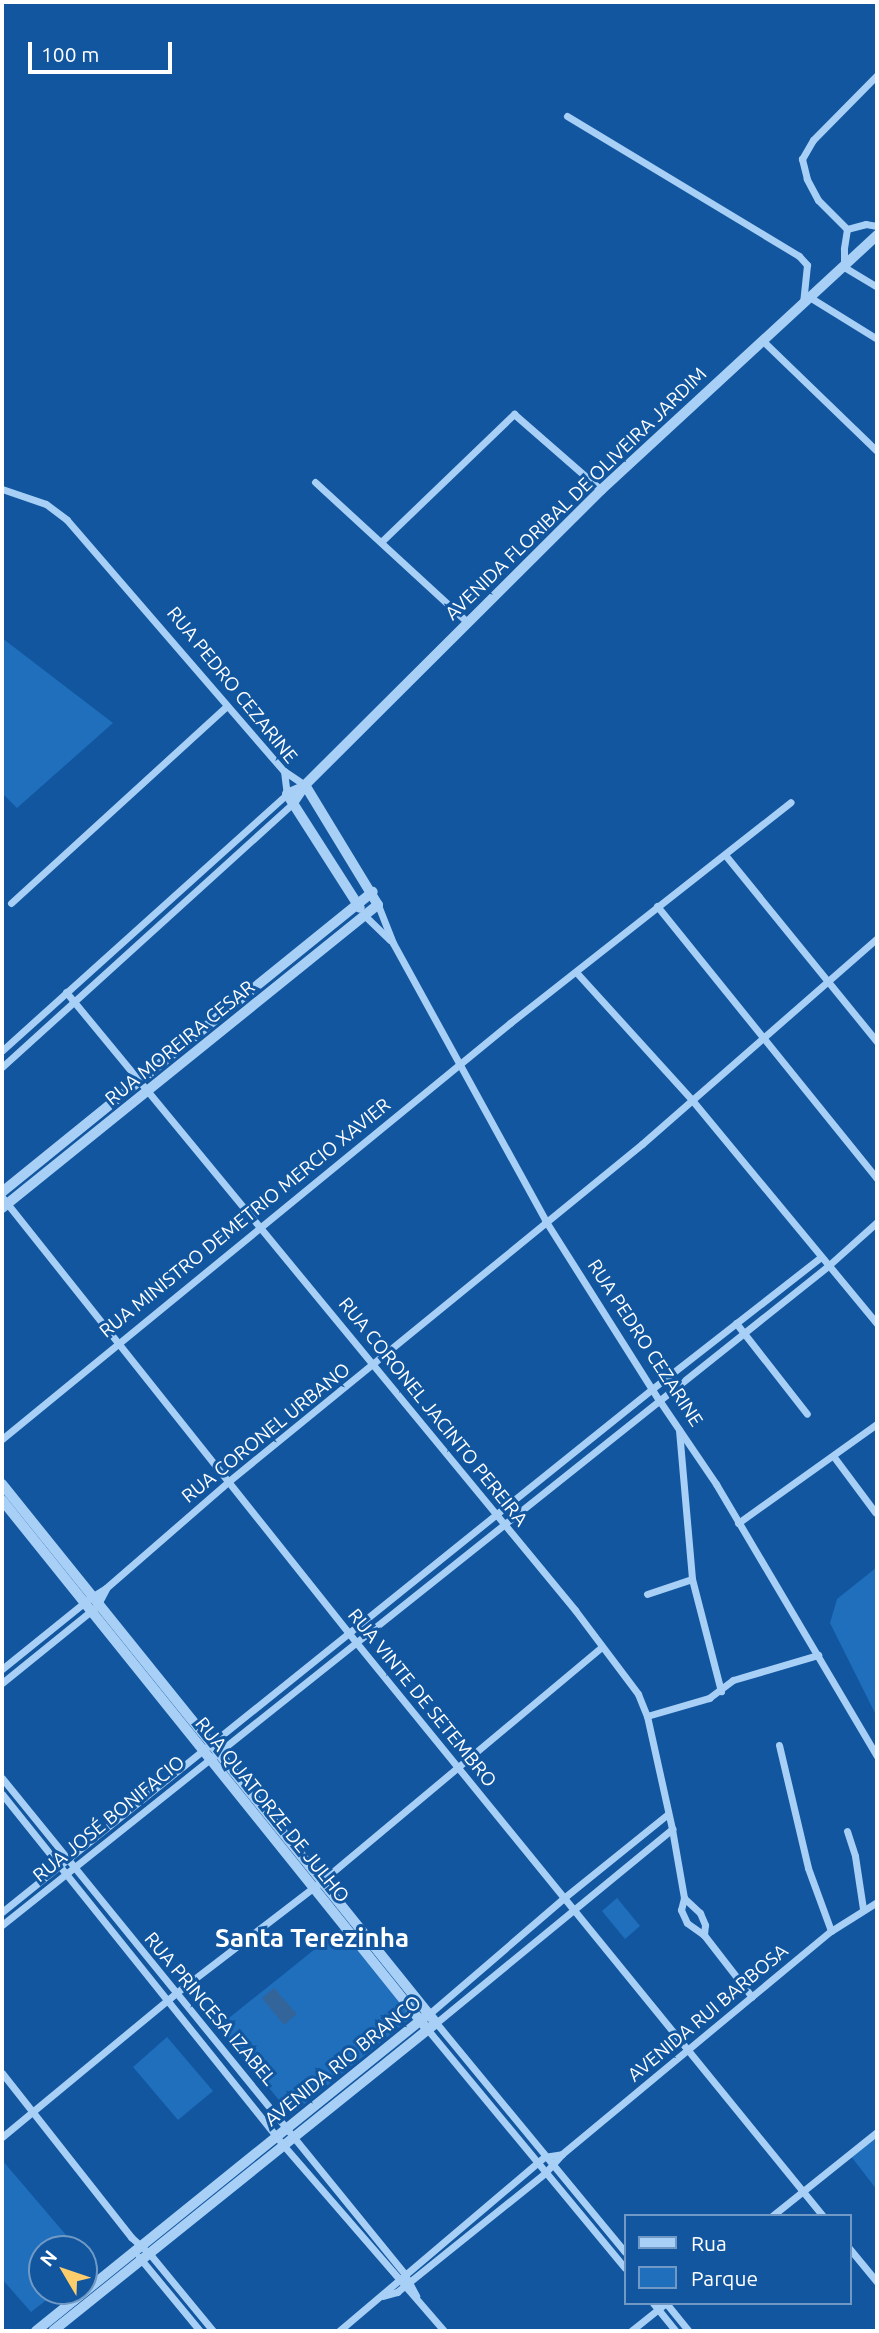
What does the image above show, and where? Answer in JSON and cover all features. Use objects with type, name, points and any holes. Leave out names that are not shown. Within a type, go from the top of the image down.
[{"type":"street","points":[[877,75],[814,141],[802,159],[807,179],[818,200],[847,229],[844,267],[877,287]]},
{"type":"street","points":[[567,116],[799,256],[807,265],[802,306]]},
{"type":"street","points":[[847,229],[866,224],[877,226]]},
{"type":"street","name":"AVENIDA FLORIBAL DE OLIVEIRA JARDIM","points":[[2,1067],[76,1002],[305,785],[601,490],[877,235]]},
{"type":"street","points":[[811,298],[877,339]]},
{"type":"street","points":[[763,341],[877,451]]},
{"type":"street","points":[[381,542],[514,414],[601,490]]},
{"type":"street","points":[[315,482],[467,622]]},
{"type":"street","name":"RUA PEDRO CEZARINE","points":[[2,489],[46,504],[67,520],[113,569],[284,771],[290,799],[364,915],[393,943]]},
{"type":"street","points":[[11,903],[227,706]]},
{"type":"street","points":[[284,771],[305,785]]},
{"type":"street","name":"RUA PEDRO CEZARINE","points":[[305,785],[373,892],[393,943],[545,1220],[659,1400],[716,1484],[877,1756]]},
{"type":"street","name":"AVENIDA FLORIBAL DE OLIVEIRA JARDIM","points":[[2,1051],[66,992],[290,799]]},
{"type":"street","name":"RUA MINISTRO DEMETRIO MERCIO XAVIER","points":[[2,1439],[260,1224],[657,906],[726,856],[790,802]]},
{"type":"street","points":[[326,855],[342,843]]},
{"type":"street","points":[[726,856],[877,1042]]},
{"type":"street","name":"RUA MOREIRA CESAR","points":[[3,1200],[142,1081],[373,892]]},
{"type":"street","name":"RUA MOREIRA CESAR","points":[[3,1200],[150,1091],[378,905]]},
{"type":"street","points":[[657,906],[877,1179]]},
{"type":"street","name":"RUA CORONEL URBANO","points":[[2,1683],[229,1481],[373,1365],[545,1220],[642,1144],[877,938]]},
{"type":"street","points":[[576,972],[692,1100],[877,1324]]},
{"type":"street","name":"RUA CORONEL JACINTO PEREIRA","points":[[66,992],[260,1224],[495,1516],[575,1610],[638,1694],[647,1716],[672,1829],[684,1898],[681,1910],[687,1923],[704,1936],[752,1997]]},
{"type":"street","points":[[12,1042],[20,1051]]},
{"type":"street","name":"RUA VINTE DE SETEMBRO","points":[[3,1200],[355,1641],[820,2214]]},
{"type":"street","name":"RUA JOSÉ BONIFACIO","points":[[2,1912],[355,1641],[828,1266],[877,1222]]},
{"type":"street","name":"RUA JOSÉ BONIFACIO","points":[[2,1925],[66,1874],[349,1633],[821,1257]]},
{"type":"street","points":[[768,1298],[776,1307]]},
{"type":"street","points":[[736,1323],[807,1414]]},
{"type":"street","points":[[738,1523],[877,1424]]},
{"type":"street","points":[[679,1429],[692,1579],[721,1690]]},
{"type":"street","points":[[834,1457],[875,1512]]},
{"type":"street","name":"RUA QUATORZE DE JULHO","points":[[3,1492],[90,1605],[210,1751],[241,1798],[312,1888],[354,1939],[386,1970],[624,2251]]},
{"type":"street","points":[[647,1594],[692,1579]]},
{"type":"street","name":"RUA CORONEL URBANO","points":[[2,1669],[90,1605]]},
{"type":"street","points":[[2,2137],[176,1993],[323,1880],[602,1647]]},
{"type":"street","points":[[647,1716],[709,1698],[733,1680],[818,1655]]},
{"type":"street","points":[[779,1745],[808,1868],[831,1931]]},
{"type":"street","name":"RUA QUATORZE DE JULHO","points":[[210,1751],[251,1792],[323,1880],[364,1933],[386,1970]]},
{"type":"street","name":"RUA PRINCESA IZABEL","points":[[2,1778],[63,1863],[66,1874],[167,2001],[280,2142],[444,2331]]},
{"type":"street","points":[[241,1798],[251,1792]]},
{"type":"street","name":"RUA PRINCESA IZABEL","points":[[2,1794],[63,1863],[73,1868],[411,2281],[416,2296]]},
{"type":"street","name":"AVENIDA RIO BRANCO","points":[[429,2022],[565,1897],[668,1814]]},
{"type":"street","name":"AVENIDA RIO BRANCO","points":[[40,2330],[105,2282],[672,1829]]},
{"type":"street","points":[[847,1831],[855,1856],[863,1909]]},
{"type":"street","points":[[278,1846],[289,1838]]},
{"type":"street","name":"RUA CORONEL JACINTO PEREIRA","points":[[684,1898],[700,1913],[705,1925],[704,1936]]},
{"type":"street","name":"AVENIDA RUI BARBOSA","points":[[383,2296],[404,2287],[545,2173],[562,2154],[831,1931],[877,1902]]},
{"type":"street","points":[[354,1939],[364,1933]]},
{"type":"street","name":"RUA QUATORZE DE JULHO","points":[[429,2022],[537,2163],[624,2267]]},
{"type":"street","points":[[2,2073],[131,2237],[174,2300],[200,2331]]},
{"type":"street","points":[[774,2214],[877,2132]]},
{"type":"street","name":"AVENIDA RUI BARBOSA","points":[[340,2331],[383,2296],[404,2273],[544,2157],[562,2154]]},
{"type":"street","points":[[601,2237],[608,2231]]},
{"type":"street","points":[[851,2250],[877,2282]]},
{"type":"street","points":[[142,2252],[181,2292],[213,2331]]},
{"type":"street","name":"AVENIDA RIO BRANCO","points":[[53,2331],[105,2282]]},
{"type":"street","points":[[174,2300],[181,2292]]},
{"type":"street","points":[[668,2305],[689,2331]]},
{"type":"street","points":[[631,2331],[655,2306],[676,2331]]},
{"type":"green space","points":[[2,638],[113,723],[17,808],[2,793]]},
{"type":"green space","points":[[877,1567],[877,1717],[830,1623],[837,1599]]},
{"type":"green space","points":[[617,1898],[640,1926],[625,1939],[602,1911]]},
{"type":"green space","points":[[340,1929],[412,2017],[291,2115],[219,2026]]},
{"type":"green space","points":[[167,2037],[213,2091],[178,2120],[133,2067]]},
{"type":"green space","points":[[877,2132],[877,2190],[850,2155]]},
{"type":"green space","points":[[2,2160],[66,2235],[28,2235],[28,2305],[40,2305],[31,2312],[2,2279]]},
{"type":"shaded area","points":[[274,1988],[297,2014],[284,2025],[262,1998]]},
{"type":"district","name":"Santa Terezinha","points":[[312,1938]]}]
